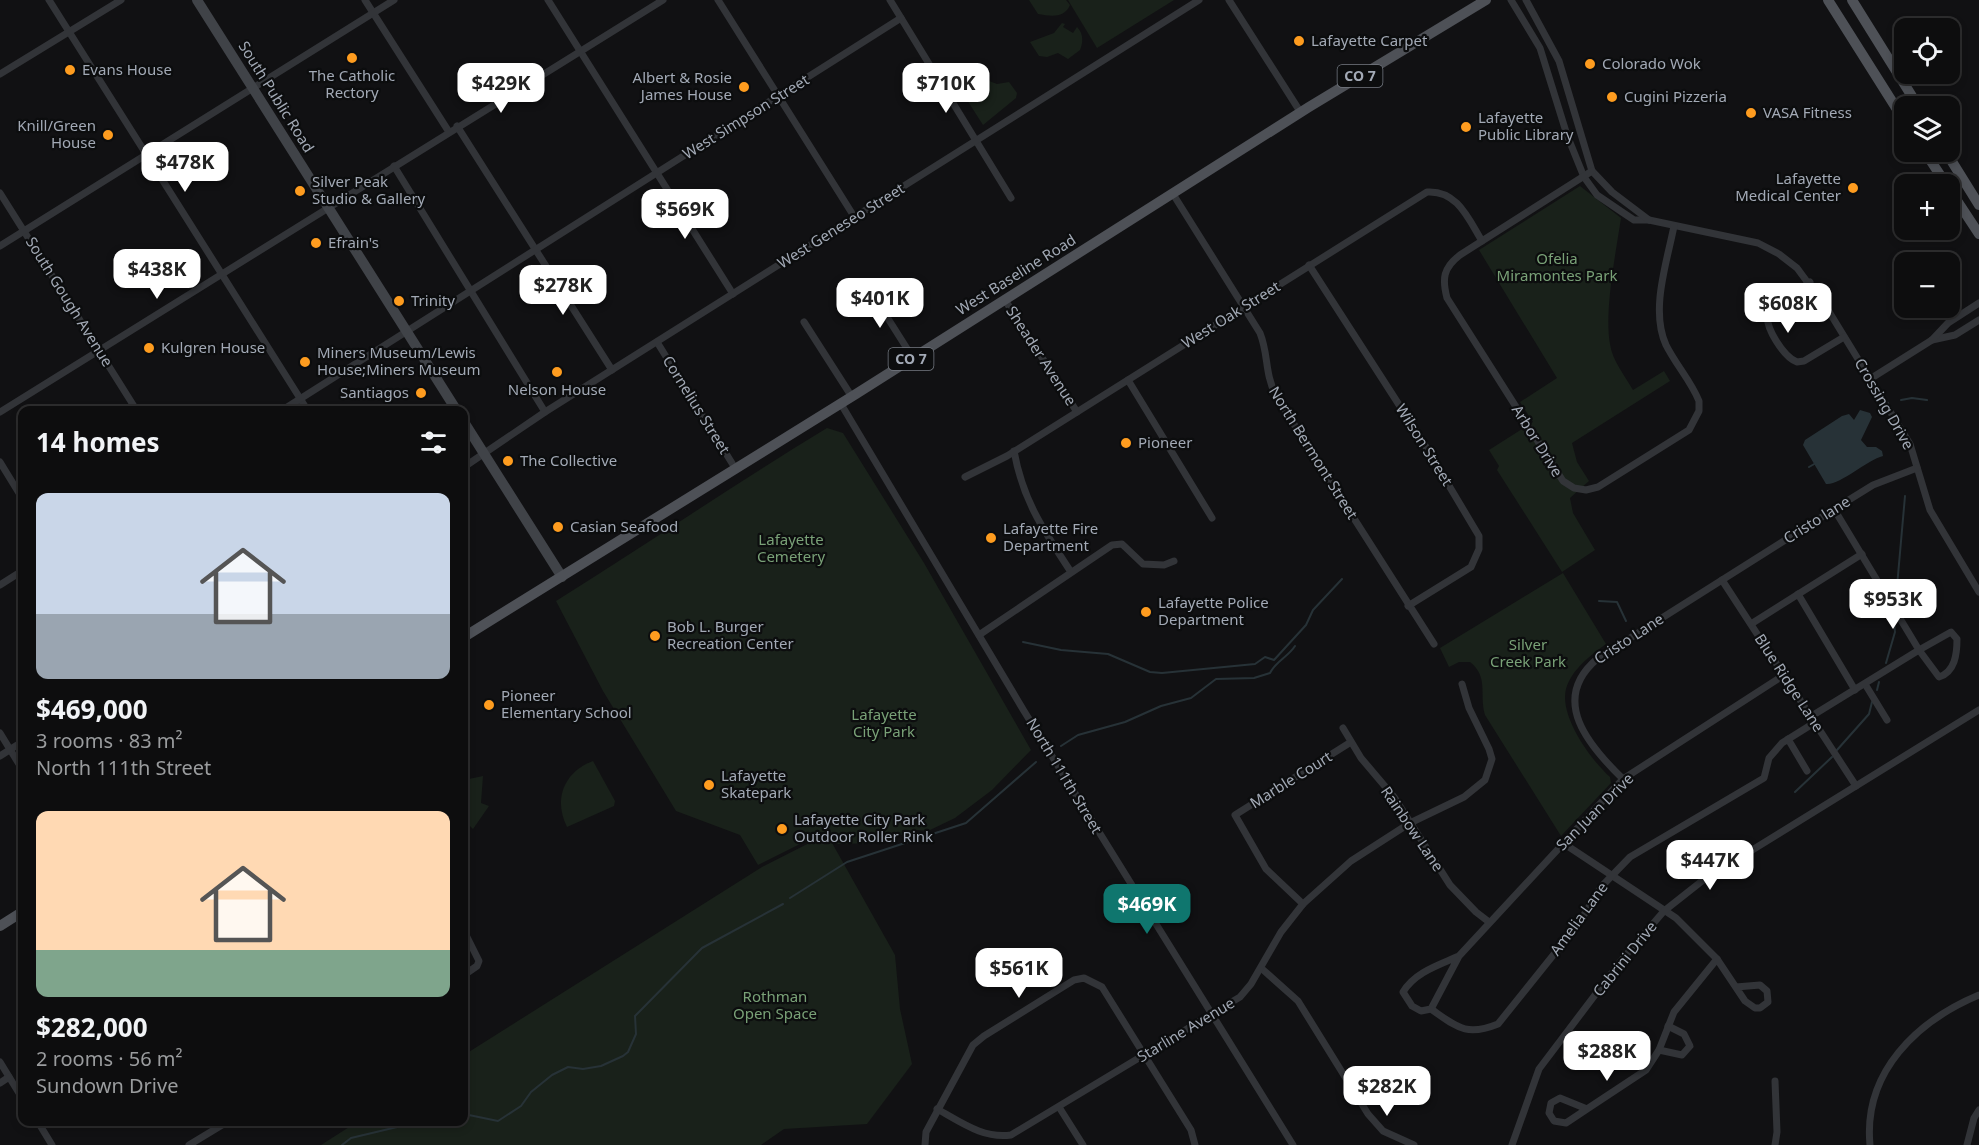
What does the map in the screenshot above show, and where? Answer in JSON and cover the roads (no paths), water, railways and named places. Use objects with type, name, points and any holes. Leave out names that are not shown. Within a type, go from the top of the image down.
[{"type":"main road","name":"West Baseline Road","points":[[562,578],[1301,113],[1486,0]]},
{"type":"main road","points":[[1828,0],[1894,105]]},
{"type":"main road","points":[[1852,0],[1912,96]]},
{"type":"main road","points":[[1952,162],[1979,205]]},
{"type":"main road","points":[[1960,205],[1979,234]]},
{"type":"main road","name":"CO 7","points":[[468,636],[562,578]]},
{"type":"main road","points":[[0,926],[18,915]]},
{"type":"street","points":[[49,0],[305,406]]},
{"type":"street","points":[[0,75],[121,0]]},
{"type":"street","name":"South Public Road","points":[[197,0],[454,406]]},
{"type":"street","points":[[365,0],[449,132]]},
{"type":"street","points":[[0,246],[394,0]]},
{"type":"street","points":[[548,0],[733,294]]},
{"type":"street","points":[[0,412],[663,0]]},
{"type":"street","points":[[718,0],[855,218]]},
{"type":"street","points":[[890,0],[1011,198]]},
{"type":"street","name":"West Geneseo Street","points":[[468,464],[545,412],[1199,0]]},
{"type":"street","points":[[1229,0],[1301,113]]},
{"type":"street","name":"Crossing Drive","points":[[1511,0],[1540,48],[1567,135],[1584,177],[1597,195],[1634,220],[1648,220],[1758,243],[1788,261],[1810,282],[1910,444],[1930,510],[1979,592]]},
{"type":"street","name":"Crossing Drive","points":[[1526,0],[1559,62],[1592,171],[1612,192],[1648,220]]},
{"type":"street","name":"West Simpson Street","points":[[289,406],[901,18]]},
{"type":"street","points":[[458,126],[612,370]]},
{"type":"street","points":[[394,166],[545,412]]},
{"type":"street","name":"Arbor Drive","points":[[1592,171],[1451,262],[1445,271],[1443,282],[1447,297],[1563,481],[1574,488],[1586,490],[1598,487],[1689,430],[1699,411],[1695,390],[1666,344],[1660,322],[1660,302],[1674,226]]},
{"type":"street","name":"West Oak Street","points":[[965,477],[1014,451],[1426,192],[1440,191],[1453,198],[1482,241]]},
{"type":"street","name":"South Gough Avenue","points":[[0,193],[134,406]]},
{"type":"street","name":"North Bermont Street","points":[[1173,194],[1245,306],[1265,346],[1267,378],[1276,396],[1434,645]]},
{"type":"street","name":"Wilson Street","points":[[1309,265],[1423,442],[1479,536],[1479,549],[1471,567],[1408,606]]},
{"type":"street","points":[[1810,282],[1768,313],[1767,324],[1788,356],[1797,362],[1804,361],[1844,337]]},
{"type":"street","points":[[868,287],[913,358]]},
{"type":"street","name":"Sheader Avenue","points":[[1005,300],[1077,412]]},
{"type":"street","points":[[1870,379],[1932,340],[1948,323],[1979,303]]},
{"type":"street","points":[[1932,340],[1955,335],[1979,320]]},
{"type":"street","points":[[804,322],[852,397]]},
{"type":"street","name":"Cornelius Street","points":[[657,342],[735,468]]},
{"type":"street","points":[[1128,380],[1212,518]]},
{"type":"street","name":"North 111th Street","points":[[841,404],[979,635],[1293,1145]]},
{"type":"street","points":[[468,428],[527,518],[562,578]]},
{"type":"street","points":[[1014,451],[1020,482],[1033,514],[1071,572]]},
{"type":"street","points":[[0,462],[18,491]]},
{"type":"street","name":"Cristo lane","points":[[1722,580],[1873,485],[1917,468]]},
{"type":"street","points":[[1834,509],[1919,650]]},
{"type":"street","points":[[979,635],[1112,545],[1122,544],[1143,564],[1164,565],[1173,561]]},
{"type":"street","points":[[1751,624],[1862,554]]},
{"type":"street","points":[[0,585],[18,574]]},
{"type":"street","name":"Blue Ridge Lane","points":[[1722,580],[1856,786]]},
{"type":"street","name":"Cristo Lane","points":[[1623,779],[1596,750],[1576,717],[1574,691],[1579,677],[1597,659],[1722,580]]},
{"type":"street","points":[[1798,594],[1855,690]]},
{"type":"street","name":"Amelia Lane","points":[[1431,1009],[1457,1028],[1470,1031],[1498,1024],[1580,923],[1588,906],[1611,876],[1630,857],[1764,778],[1768,770],[1769,758],[1788,739],[1855,690],[1919,650],[1951,632],[1956,636],[1955,658],[1951,670],[1944,676],[1940,677],[1935,674],[1919,650]]},
{"type":"street","name":"San Juan Drive","points":[[1459,956],[1420,974],[1408,984],[1403,992],[1412,1006],[1421,1011],[1431,1009],[1459,956],[1623,779],[1784,675]]},
{"type":"street","name":"Starline Avenue","points":[[938,1109],[985,1135],[998,1137],[1020,1131],[1240,997],[1251,984],[1281,932],[1303,904],[1351,861],[1410,823],[1471,793],[1485,780],[1492,759],[1469,708],[1462,684]]},
{"type":"street","points":[[1865,684],[1887,720]]},
{"type":"street","name":"Cabrini Drive","points":[[1512,1145],[1539,1069],[1620,962],[1664,911],[1702,881],[1979,710]]},
{"type":"street","name":"Rainbow Lane","points":[[1343,728],[1361,758],[1394,797],[1450,885],[1476,912],[1490,922]]},
{"type":"street","points":[[0,733],[18,763]]},
{"type":"street","points":[[1788,739],[1807,771]]},
{"type":"street","name":"Marble Court","points":[[1303,904],[1266,869],[1235,815],[1351,742]]},
{"type":"street","points":[[0,756],[18,745]]},
{"type":"street","points":[[1563,843],[1676,918],[1717,959],[1745,1002],[1755,1008],[1763,1007],[1768,1002],[1767,991],[1760,985],[1736,987]]},
{"type":"street","points":[[468,939],[479,961],[477,966],[468,972]]},
{"type":"street","points":[[1587,1109],[1560,1098],[1551,1103],[1549,1113],[1554,1121],[1566,1123],[1635,1080],[1653,1061],[1668,1026],[1685,997],[1717,959]]},
{"type":"street","points":[[1261,968],[1298,1001],[1368,1114],[1383,1131],[1414,1145]]},
{"type":"street","points":[[925,1145],[926,1132],[973,1046],[984,1036],[1074,980],[1084,978],[1102,987],[1191,1130],[1196,1145]]},
{"type":"street","points":[[1870,1145],[1869,1121],[1874,1100],[1883,1073],[1893,1056],[1933,1019],[1979,995]]},
{"type":"street","points":[[1659,1050],[1678,1056],[1685,1053],[1690,1046],[1684,1034],[1668,1026]]},
{"type":"street","points":[[0,1062],[9,1077],[18,1083]]},
{"type":"street","points":[[0,1083],[9,1077]]},
{"type":"street","points":[[1775,1081],[1778,1132],[1775,1145]]},
{"type":"street","points":[[1059,1107],[1083,1145]]},
{"type":"street","points":[[1967,1145],[1972,1124],[1979,1110]]},
{"type":"street","points":[[40,1126],[52,1145]]},
{"type":"street","points":[[189,1145],[220,1126]]},
{"type":"waterway","points":[[1901,400],[1912,398],[1927,400]]},
{"type":"waterway","points":[[1809,467],[1816,463]]},
{"type":"waterway","points":[[1896,598],[1905,496]]},
{"type":"waterway","points":[[1023,642],[1061,650],[1108,654],[1150,672],[1162,673],[1255,664],[1265,657],[1274,660],[1306,625],[1313,610],[1342,579]]},
{"type":"waterway","points":[[1599,601],[1617,602],[1626,621]]},
{"type":"waterway","points":[[1886,663],[1895,632],[1893,613]]},
{"type":"waterway","points":[[1061,746],[1078,735],[1125,722],[1161,706],[1191,698],[1216,679],[1254,678],[1270,673],[1295,646]]},
{"type":"waterway","points":[[1877,690],[1879,682]]},
{"type":"waterway","points":[[1837,750],[1869,714],[1872,702]]},
{"type":"waterway","points":[[1795,792],[1832,757]]},
{"type":"waterway","points":[[790,898],[847,862],[966,823],[1036,762]]},
{"type":"waterway","points":[[468,1115],[498,1121],[521,1106],[531,1092],[552,1075],[568,1067],[583,1069],[601,1066],[623,1056],[628,1052],[636,1034],[635,1016],[702,948],[783,904]]},
{"type":"waterway","points":[[342,1145],[351,1138],[401,1126]]},
{"type":"place","name":"Lafayette Carpet","points":[[1299,41]]},
{"type":"place","name":"The Catholic Rectory","points":[[352,58]]},
{"type":"place","name":"Colorado Wok","points":[[1590,64]]},
{"type":"place","name":"Evans House","points":[[70,70]]},
{"type":"place","name":"Albert & Rosie James House","points":[[744,87]]},
{"type":"place","name":"Cugini Pizzeria","points":[[1612,97]]},
{"type":"place","name":"VASA Fitness","points":[[1751,113]]},
{"type":"place","name":"Lafayette Public Library","points":[[1466,127]]},
{"type":"place","name":"Knill/Green House","points":[[108,135]]},
{"type":"place","name":"Lafayette Medical Center","points":[[1853,188]]},
{"type":"place","name":"Silver Peak Studio & Gallery","points":[[300,191]]},
{"type":"place","name":"Efrain's","points":[[316,243]]},
{"type":"place","name":"Trinity","points":[[399,301]]},
{"type":"place","name":"Kulgren House","points":[[149,348]]},
{"type":"place","name":"Miners Museum/Lewis House;Miners Museum","points":[[305,362]]},
{"type":"place","name":"Nelson House","points":[[557,372]]},
{"type":"place","name":"Santiagos","points":[[421,393]]},
{"type":"place","name":"Pioneer","points":[[1126,443]]},
{"type":"place","name":"The Collective","points":[[508,461]]},
{"type":"place","name":"Casian Seafood","points":[[558,527]]},
{"type":"place","name":"Lafayette Fire Department","points":[[991,538]]},
{"type":"place","name":"Lafayette Police Department","points":[[1146,612]]},
{"type":"place","name":"Bob L. Burger Recreation Center","points":[[655,636]]},
{"type":"place","name":"Pioneer Elementary School","points":[[489,705]]},
{"type":"place","name":"Lafayette Skatepark","points":[[709,785]]},
{"type":"place","name":"Lafayette City Park Outdoor Roller Rink","points":[[782,829]]},
{"type":"park label","name":"Ofelia Miramontes Park","points":[[1557,268]]},
{"type":"park label","name":"Lafayette Cemetery","points":[[791,548]]},
{"type":"park label","name":"Silver Creek Park","points":[[1528,654]]},
{"type":"park label","name":"Lafayette City Park","points":[[884,724]]},
{"type":"park label","name":"Rothman Open Space","points":[[775,1006]]}]
